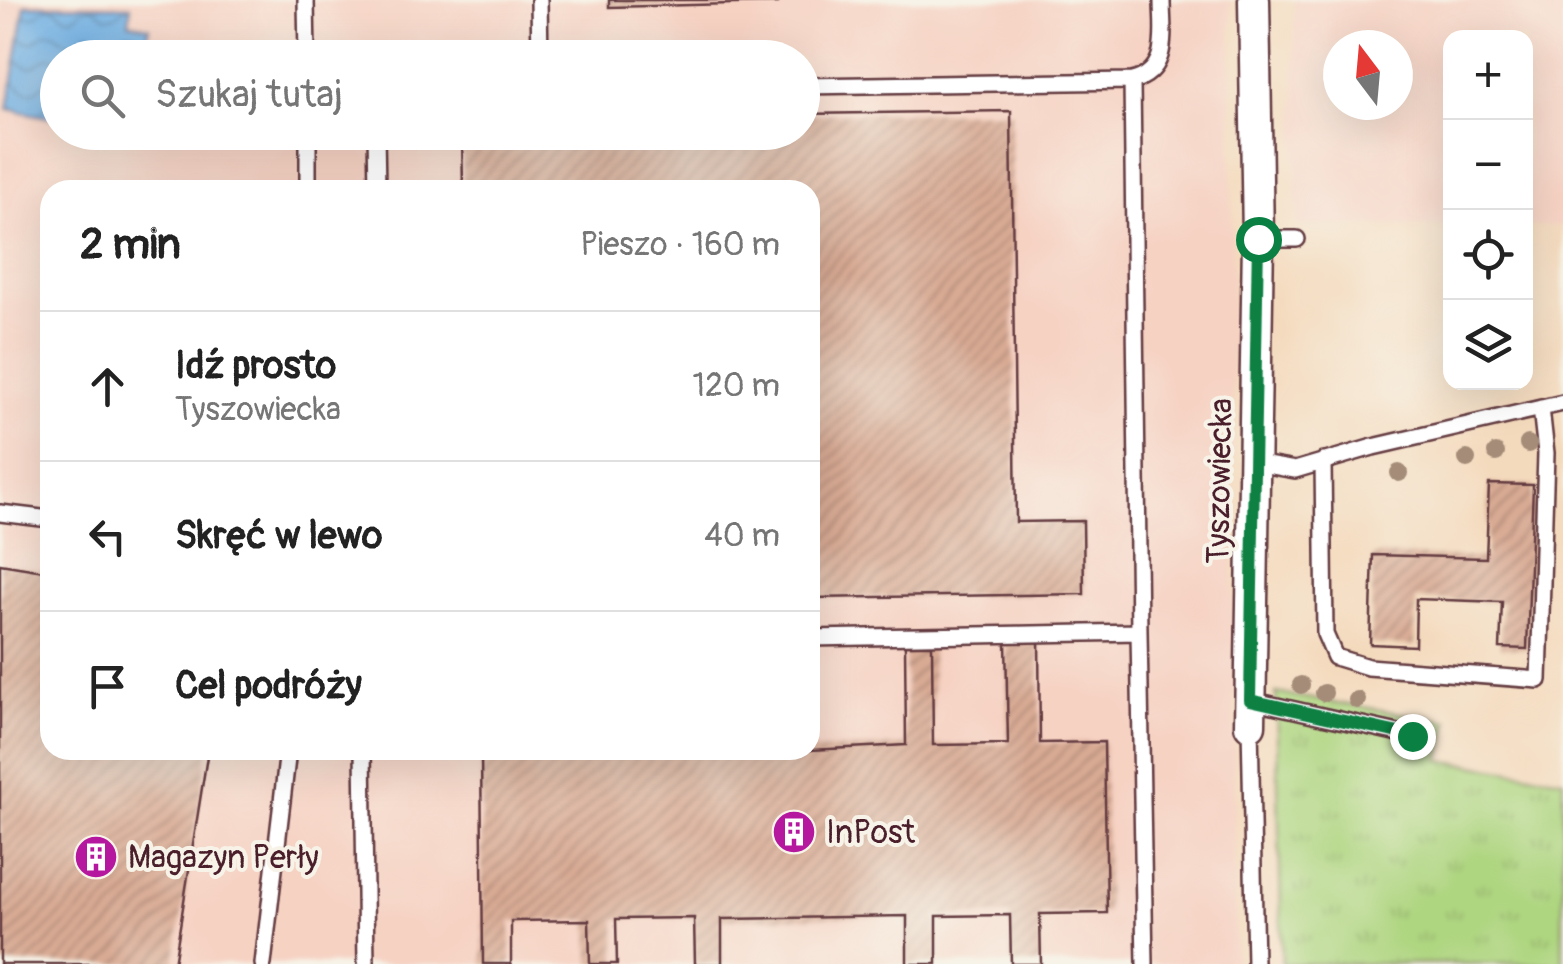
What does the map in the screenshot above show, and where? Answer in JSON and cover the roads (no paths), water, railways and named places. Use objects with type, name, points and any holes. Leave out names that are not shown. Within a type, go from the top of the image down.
[{"type":"street","name":"Tyszowiecka","points":[[1250,713],[1258,239],[1254,0]]},
{"type":"lane","points":[[306,0],[307,40]]},
{"type":"lane","points":[[540,0],[540,40]]},
{"type":"lane","points":[[820,86],[1145,78],[1163,55],[1162,0]]},
{"type":"lane","points":[[1132,81],[1145,964]]},
{"type":"lane","points":[[308,150],[308,180]]},
{"type":"lane","points":[[376,150],[377,180]]},
{"type":"lane","points":[[1258,239],[1297,239]]},
{"type":"lane","points":[[1255,463],[1295,470],[1563,403]]},
{"type":"lane","points":[[1323,461],[1325,634],[1335,657],[1368,667],[1538,680],[1546,453],[1542,408]]},
{"type":"lane","points":[[0,513],[40,518]]},
{"type":"lane","points":[[820,638],[1139,632]]},
{"type":"lane","points":[[1250,713],[1412,736]]},
{"type":"lane","name":"Tyszowiecka","points":[[1250,713],[1255,964]]},
{"type":"lane","points":[[264,964],[287,760]]},
{"type":"lane","points":[[363,760],[366,964]]},
{"type":"water","points":[[25,5],[131,6],[129,23],[149,27],[146,40],[40,40],[40,116],[8,109]]},
{"type":"place","name":"InPost","points":[[794,832]]},
{"type":"place","name":"Magazyn Perły","points":[[96,857]]}]
